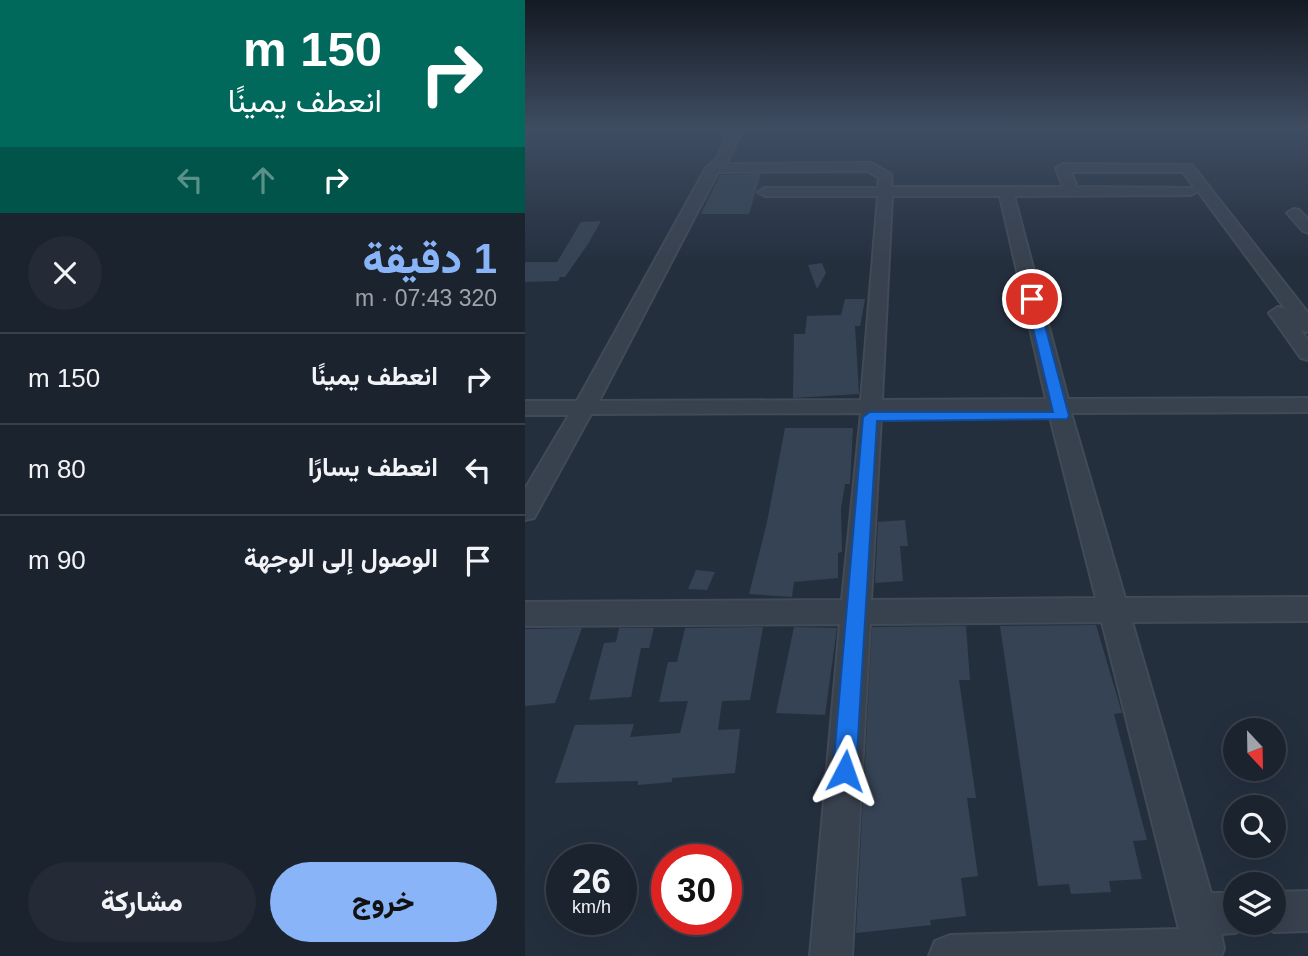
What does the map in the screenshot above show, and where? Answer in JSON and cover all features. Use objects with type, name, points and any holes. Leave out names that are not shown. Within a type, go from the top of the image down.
[{"type":"street","points":[[525,510],[710,174]]},
{"type":"street","points":[[831,956],[886,192],[886,177],[881,174]]},
{"type":"street","points":[[1065,174],[1072,192]]},
{"type":"street","points":[[1183,174],[1191,191],[1308,354]]},
{"type":"street","points":[[1185,174],[1308,326]]},
{"type":"street","points":[[765,192],[1191,191]]},
{"type":"street","points":[[950,956],[1203,949],[1216,913],[1114,610],[1060,411],[1006,192]]},
{"type":"street","points":[[1294,213],[1308,228]]},
{"type":"street","points":[[525,408],[581,412],[870,412],[1308,405]]},
{"type":"street","points":[[1060,411],[1308,416]]},
{"type":"street","points":[[525,418],[581,412]]},
{"type":"street","points":[[525,614],[1308,609]]},
{"type":"street","points":[[1286,912],[1308,911]]},
{"type":"building","points":[[761,174],[749,214],[701,214],[720,175]]},
{"type":"building","points":[[601,221],[565,277],[560,277],[558,281],[525,282],[525,262],[557,262],[581,222]]},
{"type":"building","points":[[822,263],[826,273],[817,289],[808,265]]},
{"type":"building","points":[[845,299],[865,299],[860,326],[855,326],[859,394],[793,398],[794,334],[805,334],[807,316],[841,315]]},
{"type":"building","points":[[785,428],[853,428],[850,484],[845,484],[841,509],[842,552],[838,553],[838,578],[794,582],[792,597],[749,594],[767,522]]},
{"type":"building","points":[[905,520],[908,546],[900,546],[903,581],[875,583],[878,522]]},
{"type":"building","points":[[696,570],[715,572],[707,590],[688,589]]},
{"type":"building","points":[[1096,625],[1122,713],[1114,714],[1147,840],[1133,841],[1142,879],[1109,881],[1111,892],[1071,894],[1069,884],[1038,886],[1000,626]]},
{"type":"building","points":[[966,626],[970,680],[959,680],[976,798],[967,798],[978,876],[961,878],[966,916],[930,920],[931,925],[856,933],[872,627]]},
{"type":"building","points":[[763,627],[750,700],[722,701],[718,730],[740,729],[735,773],[672,778],[672,782],[638,785],[638,781],[555,783],[575,725],[634,724],[630,737],[680,733],[688,701],[659,702],[668,662],[677,662],[685,628]]},
{"type":"building","points":[[794,627],[837,628],[825,715],[776,713]]},
{"type":"building","points":[[582,628],[555,703],[525,706],[525,629]]},
{"type":"building","points":[[619,628],[654,628],[649,648],[641,648],[631,697],[589,700],[604,643],[616,642]]},
{"type":"route","points":[[845,771],[870,417],[1062,416],[1032,299]]}]
